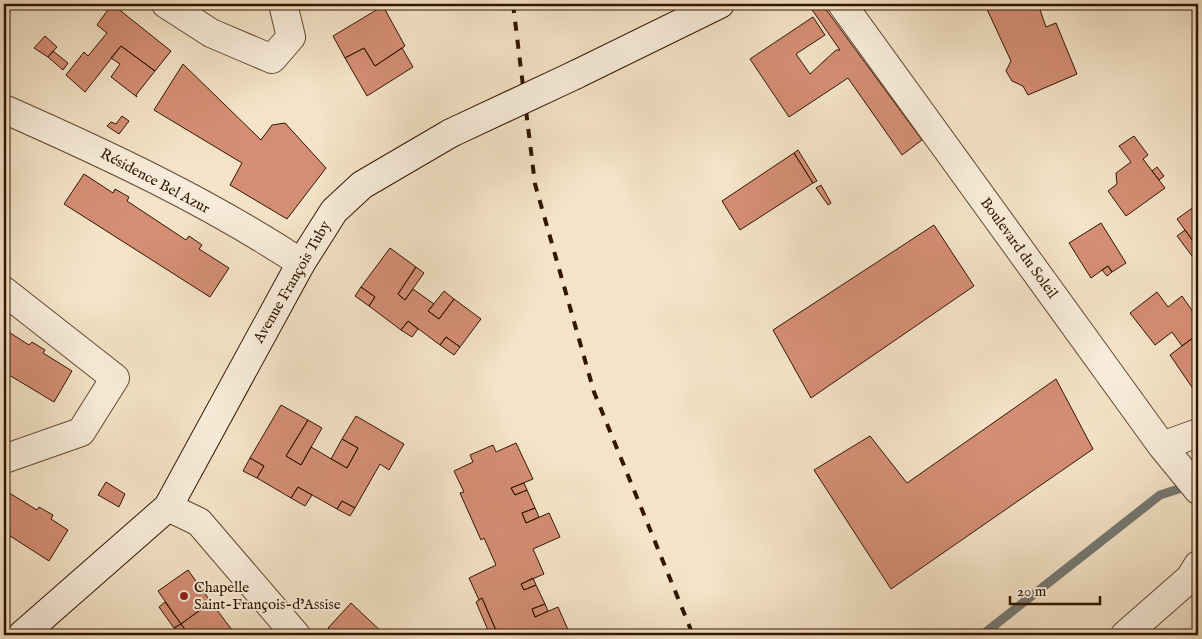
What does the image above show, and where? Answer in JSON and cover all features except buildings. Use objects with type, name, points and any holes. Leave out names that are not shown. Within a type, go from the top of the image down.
[{"type":"street","points":[[166,4],[211,34],[272,59],[292,37],[283,4]]},
{"type":"street","name":"Avenue François Tuby","points":[[29,629],[168,507],[301,263],[334,211],[362,186],[451,133],[720,4]]},
{"type":"street","name":"Boulevard du Soleil","points":[[842,4],[1162,446],[1190,479]]},
{"type":"street","name":"Résidence Bel Azur","points":[[4,109],[110,156],[256,234],[301,263]]},
{"type":"street","points":[[4,291],[115,378],[81,432],[4,459]]},
{"type":"street","points":[[1162,446],[1198,433]]},
{"type":"street","points":[[168,507],[199,522],[296,635]]},
{"type":"street","points":[[1125,635],[1190,578],[1198,565]]},
{"type":"waterway","points":[[982,635],[1160,495],[1191,485]]},
{"type":"railway","points":[[513,4],[535,184],[594,392],[693,635]]},
{"type":"place","name":"Chapelle Saint-François-d'Assise","points":[[184,596]]}]
